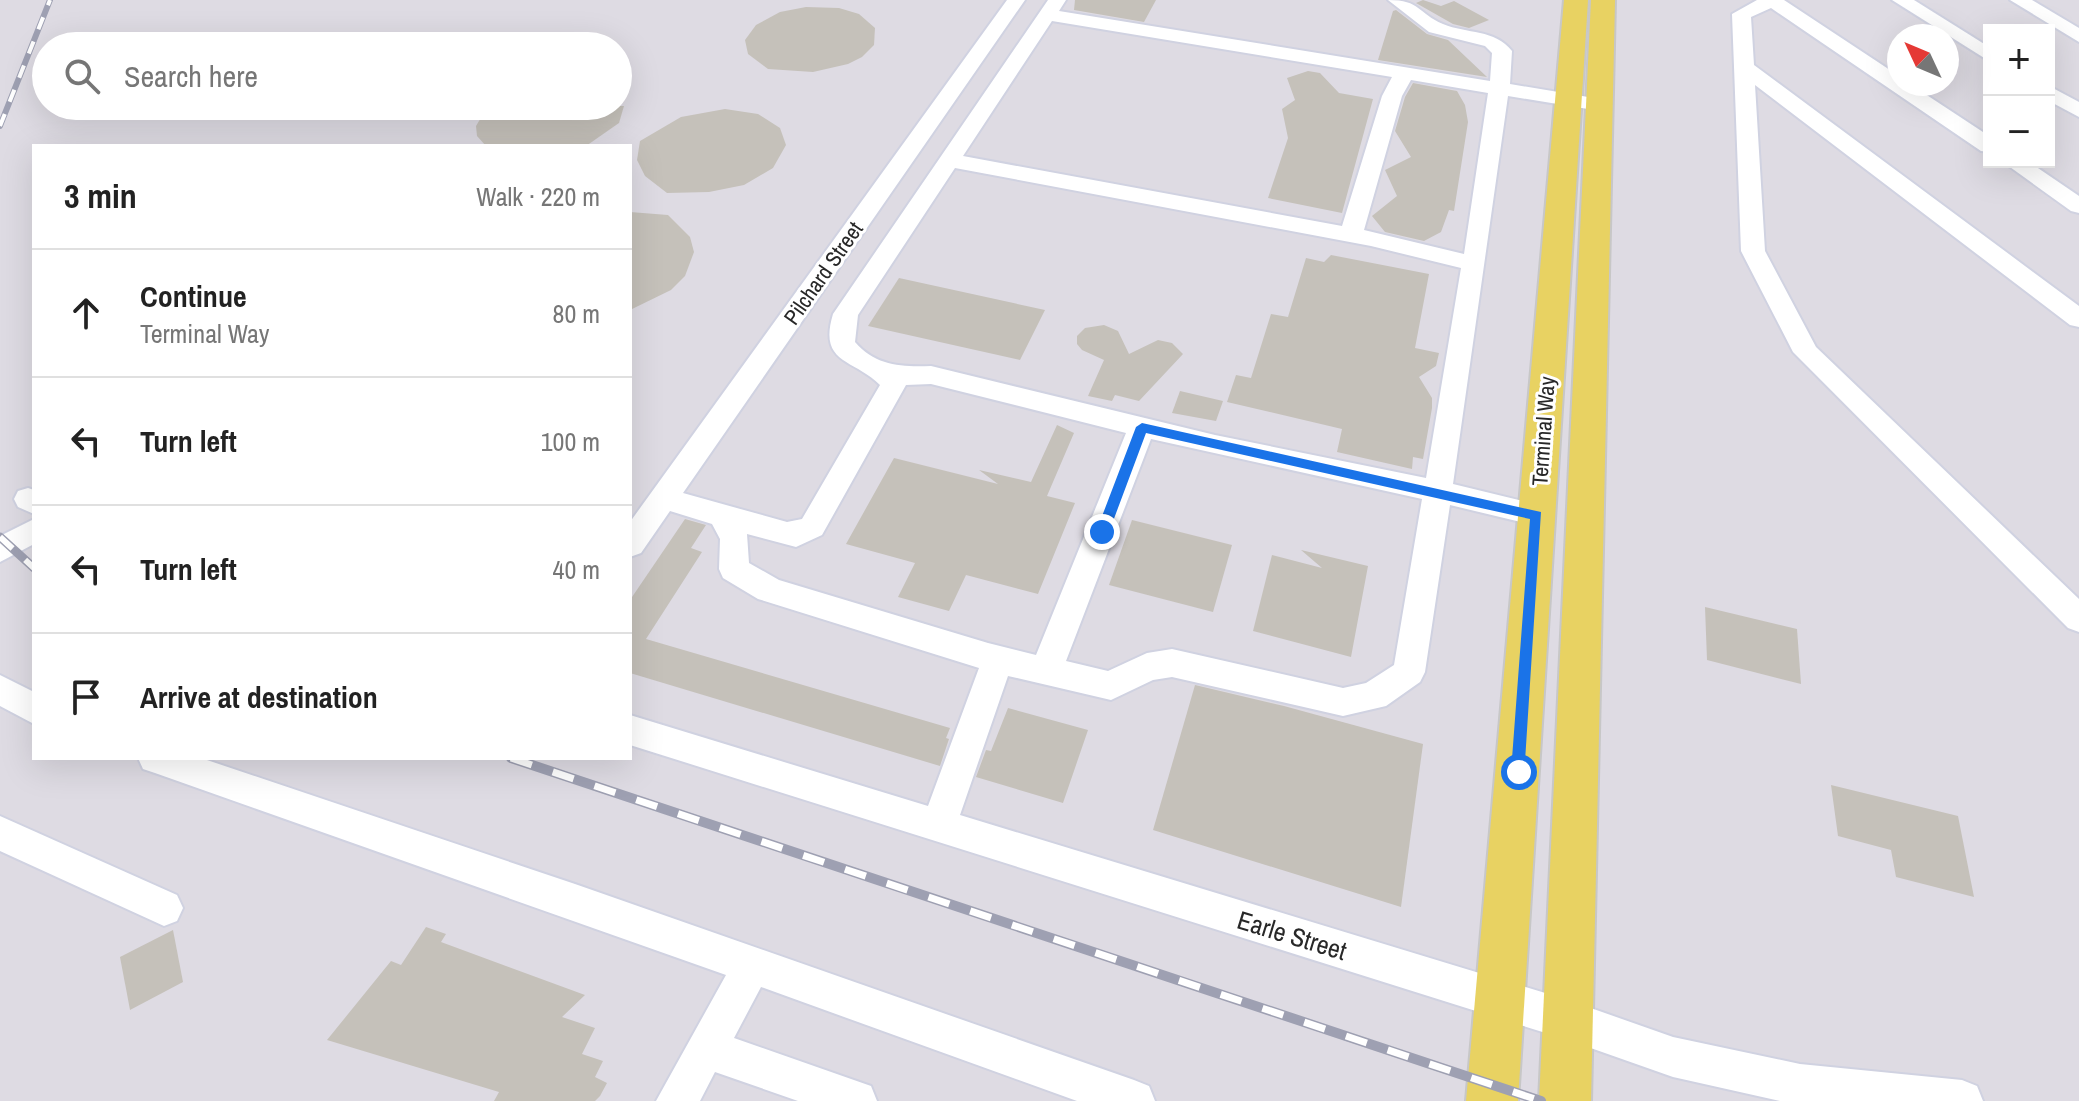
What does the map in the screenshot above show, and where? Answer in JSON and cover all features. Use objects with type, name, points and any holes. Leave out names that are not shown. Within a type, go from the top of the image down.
[{"type":"main road","name":"Terminal Way","points":[[1565,1101],[1584,103],[1576,0]]},
{"type":"main road","name":"Terminal Way","points":[[1492,1101],[1537,515],[1584,103],[1603,0]]},
{"type":"street","name":"Pilchard Street","points":[[632,542],[1016,0]]},
{"type":"street","points":[[723,516],[735,539],[734,569],[769,590],[998,659],[1111,686],[1147,667],[1172,663],[1343,702],[1374,696],[1409,672],[1474,264],[1500,90],[1502,51],[1492,42],[1436,28],[1397,0]]},
{"type":"street","points":[[1983,142],[1773,0],[1741,14],[1753,251],[1806,352],[2079,619]]},
{"type":"street","points":[[1901,0],[1983,51]]},
{"type":"street","points":[[2019,0],[2079,36]]},
{"type":"street","points":[[663,498],[787,534],[796,535],[812,527],[894,383],[889,376],[849,354],[839,330],[885,254],[1052,8],[1404,74],[1584,103]]},
{"type":"street","points":[[1744,67],[2079,319]]},
{"type":"street","points":[[1351,236],[1392,96],[1404,74]]},
{"type":"street","points":[[2055,96],[2079,111]]},
{"type":"street","points":[[948,160],[1351,236],[1474,264]]},
{"type":"street","points":[[2023,168],[2079,206]]},
{"type":"street","points":[[889,376],[931,375],[1142,427],[1537,515]]},
{"type":"street","points":[[1046,671],[1142,427]]},
{"type":"street","points":[[0,550],[32,531]]},
{"type":"street","points":[[939,826],[998,659]]},
{"type":"street","points":[[0,689],[32,708]]},
{"type":"street","name":"Earle Street","points":[[632,731],[1568,1020],[1673,1057],[1800,1085],[1962,1101]]},
{"type":"street","points":[[161,760],[752,966],[1070,1091],[1134,1101]]},
{"type":"street","points":[[0,833],[164,908]]},
{"type":"street","points":[[677,1101],[752,966]]},
{"type":"street","points":[[705,1048],[856,1101]]},
{"type":"shaded area","points":[[0,0],[2079,0],[2079,1101],[0,1101]]},
{"type":"building","points":[[1075,0],[1156,0],[1144,22],[1074,10]]},
{"type":"building","points":[[1423,0],[1441,6],[1454,1],[1489,20],[1469,28],[1453,24],[1416,3]]},
{"type":"building","points":[[806,7],[839,8],[859,14],[875,28],[874,45],[862,57],[848,64],[813,72],[768,69],[748,54],[745,40],[756,25],[780,12]]},
{"type":"building","points":[[1396,10],[1427,34],[1448,40],[1487,77],[1378,60],[1393,11]]},
{"type":"building","points":[[1308,71],[1320,73],[1339,93],[1373,99],[1342,213],[1268,198],[1288,138],[1282,109],[1295,100],[1287,78]]},
{"type":"building","points":[[1413,83],[1457,91],[1465,105],[1468,122],[1454,211],[1449,210],[1441,232],[1424,241],[1385,232],[1372,216],[1397,196],[1385,170],[1411,157],[1395,131],[1405,97]]},
{"type":"building","points":[[725,109],[758,114],[780,128],[786,145],[773,168],[744,185],[709,192],[667,193],[645,176],[637,160],[640,141],[681,117]]},
{"type":"building","points":[[480,120],[620,120],[589,144],[484,144],[477,136],[476,126]]},
{"type":"building","points":[[632,212],[668,215],[690,237],[694,252],[685,276],[671,290],[632,309]]},
{"type":"building","points":[[1331,255],[1429,274],[1415,348],[1439,353],[1436,366],[1419,377],[1432,398],[1432,408],[1423,459],[1413,457],[1412,469],[1337,452],[1342,429],[1227,402],[1236,375],[1251,378],[1271,314],[1288,317],[1306,258],[1324,262]]},
{"type":"building","points":[[899,278],[1045,310],[1020,360],[868,326]]},
{"type":"building","points":[[1104,325],[1118,331],[1129,354],[1158,340],[1172,343],[1183,354],[1139,401],[1115,395],[1112,401],[1088,396],[1104,360],[1082,350],[1077,344],[1077,336],[1085,328]]},
{"type":"building","points":[[1180,391],[1223,401],[1216,421],[1172,413]]},
{"type":"building","points":[[1057,425],[1074,433],[1047,496],[1075,503],[1038,594],[966,575],[949,611],[898,597],[915,563],[846,544],[894,458],[998,484],[979,470],[1031,482]]},
{"type":"building","points":[[685,519],[706,525],[691,548],[702,552],[646,639],[950,728],[940,766],[632,674],[632,597]]},
{"type":"building","points":[[1132,520],[1232,545],[1213,612],[1109,585]]},
{"type":"building","points":[[1301,550],[1368,566],[1351,657],[1253,631],[1272,555],[1322,568]]},
{"type":"building","points":[[1705,607],[1797,629],[1801,684],[1707,660]]},
{"type":"building","points":[[1195,685],[1423,744],[1401,907],[1153,830]]},
{"type":"building","points":[[1008,708],[1088,730],[1063,803],[976,777],[986,750],[991,751]]},
{"type":"building","points":[[1831,785],[1958,816],[1974,897],[1896,877],[1891,850],[1838,836]]},
{"type":"building","points":[[426,927],[446,934],[441,942],[585,995],[562,1017],[595,1028],[582,1054],[603,1061],[595,1077],[607,1083],[595,1101],[494,1101],[499,1092],[327,1040],[391,961],[401,965]]},
{"type":"building","points":[[173,930],[183,982],[130,1010],[120,957]]},
{"type":"railway","points":[[37,32],[50,0]]},
{"type":"railway","points":[[0,126],[32,45]]},
{"type":"railway","points":[[0,537],[32,566]]},
{"type":"railway","points":[[517,760],[1541,1101]]},
{"type":"route","points":[[1102,532],[1142,427],[1537,515],[1519,772]]}]
